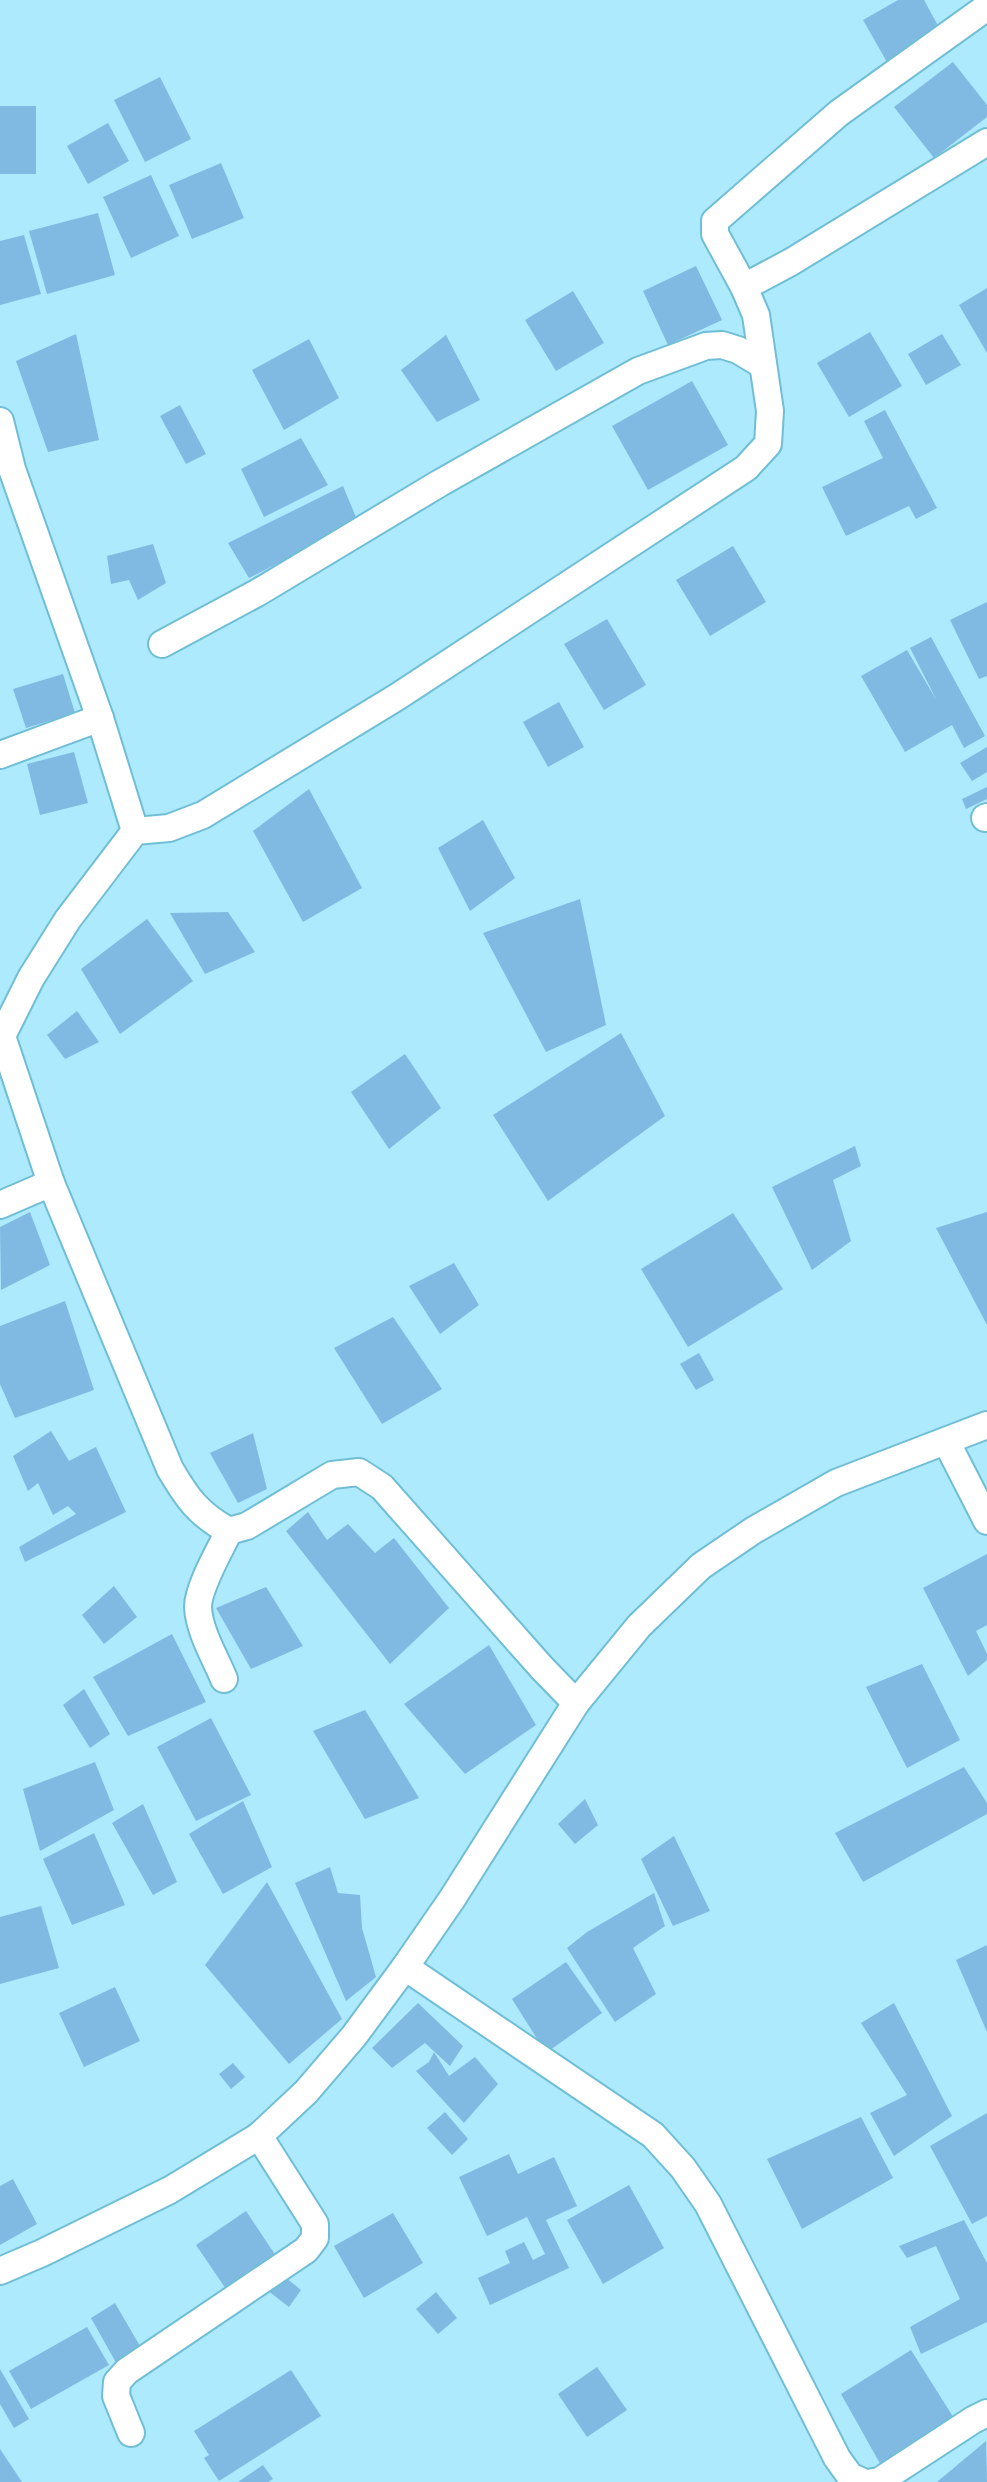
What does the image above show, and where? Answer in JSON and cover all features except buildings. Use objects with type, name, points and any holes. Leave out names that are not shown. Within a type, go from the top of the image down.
[{"type":"street","points":[[576,1703],[382,1487],[359,1472],[332,1475],[247,1526],[229,1531],[211,1521],[189,1502],[170,1469],[51,1183],[1,1037],[31,978],[68,919],[135,831],[169,828],[203,815],[397,697],[746,468],[768,444],[770,411],[756,315],[715,234],[715,221],[839,113],[987,7]]},
{"type":"street","points":[[744,287],[791,262],[987,142]]},
{"type":"street","points":[[162,644],[257,593],[440,483],[638,371],[706,346],[722,345],[738,350],[763,365]]},
{"type":"street","points":[[0,421],[12,469],[100,718],[135,831]]},
{"type":"street","points":[[0,755],[100,718]]},
{"type":"street","points":[[0,1205],[51,1183]]},
{"type":"street","points":[[0,2271],[170,2190],[259,2136],[306,2092],[354,2036],[405,1967],[452,1899],[576,1703],[639,1626],[701,1566],[754,1530],[836,1483],[987,1425]]},
{"type":"street","points":[[946,1441],[987,1521]]},
{"type":"street","points":[[224,1679],[201,1625],[198,1605],[229,1531]]},
{"type":"street","points":[[405,1967],[653,2135],[683,2168],[708,2204],[837,2458],[850,2476],[863,2482]]},
{"type":"street","points":[[131,2433],[116,2396],[117,2382],[127,2371],[306,2250],[315,2238],[315,2224],[259,2136]]},
{"type":"street","points":[[873,2482],[878,2482],[987,2413]]}]
